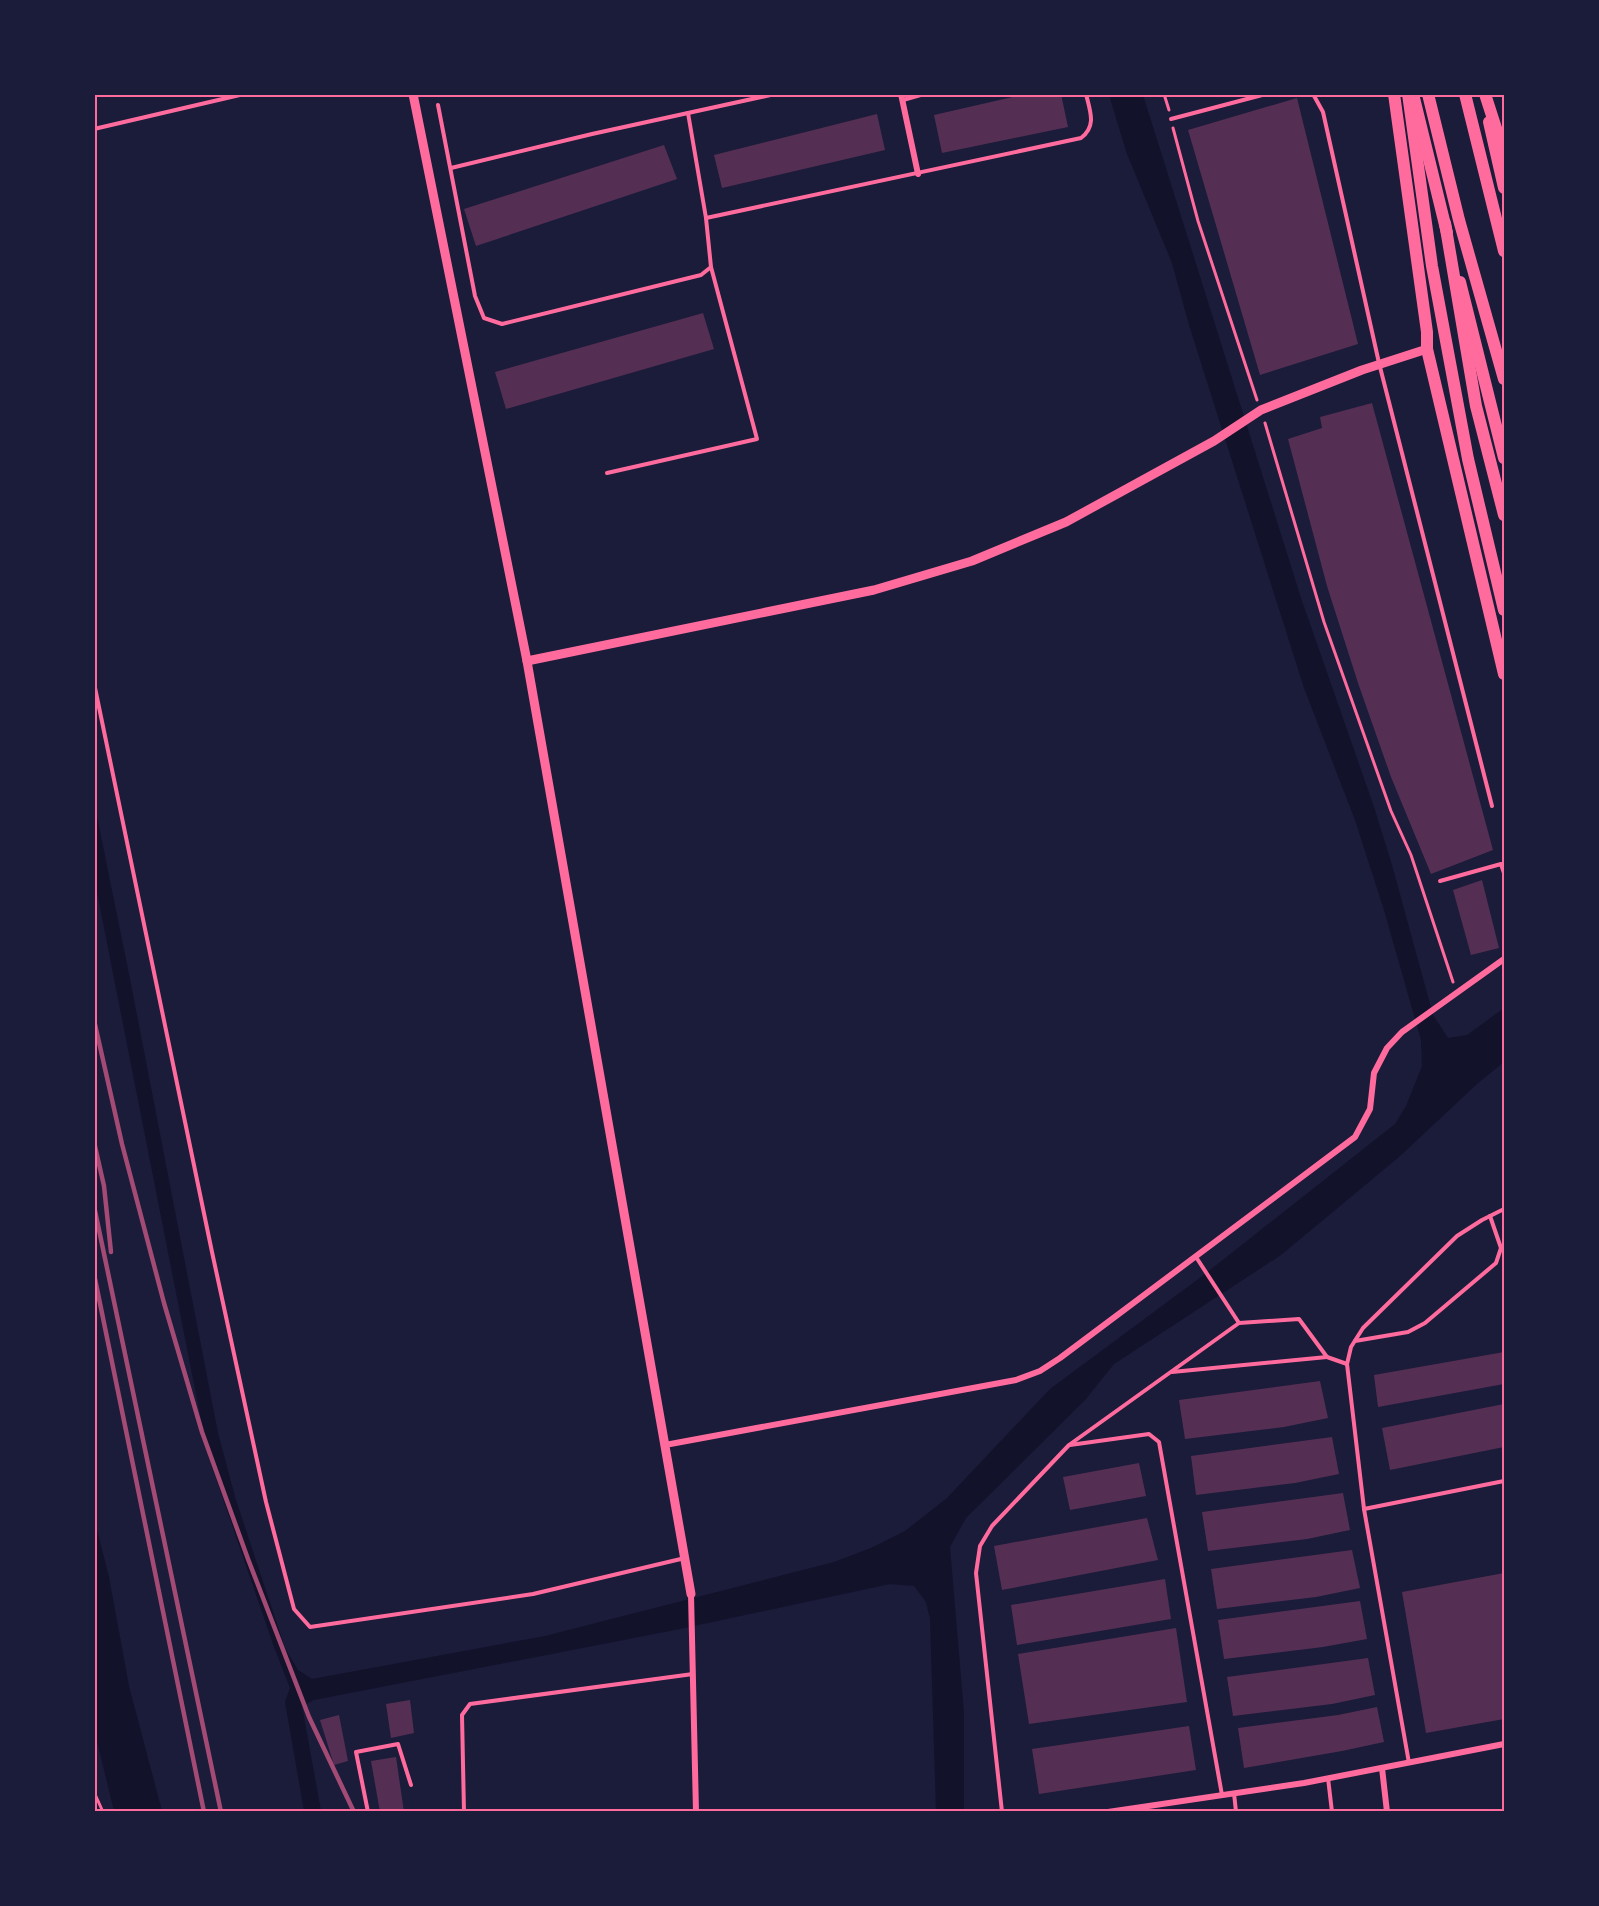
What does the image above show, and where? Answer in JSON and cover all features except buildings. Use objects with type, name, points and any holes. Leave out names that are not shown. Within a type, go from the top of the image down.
[{"type":"main road","points":[[1394,94],[1427,332],[1427,349],[1504,674]]},
{"type":"main road","points":[[1411,94],[1504,458]]},
{"type":"main road","points":[[1411,94],[1432,266],[1466,448],[1504,610]]},
{"type":"main road","points":[[1428,94],[1459,220],[1504,379]]},
{"type":"main road","points":[[1465,94],[1504,251]]},
{"type":"main road","points":[[1484,94],[1504,153]]},
{"type":"main road","points":[[1484,94],[1504,188]]},
{"type":"main road","points":[[1445,223],[1476,406],[1504,514]]},
{"type":"street","points":[[413,94],[527,661],[686,1558],[691,1594],[696,1812]]},
{"type":"street","points":[[901,97],[918,174]]},
{"type":"street","points":[[527,661],[874,590],[972,561],[1066,522],[1214,441],[1261,410],[1379,363],[1427,349]]},
{"type":"street","points":[[665,1445],[1016,1380],[1040,1371],[1355,1137],[1370,1109],[1374,1073],[1387,1048],[1402,1032],[1504,959]]},
{"type":"street","points":[[1108,1812],[1328,1778],[1504,1744]]},
{"type":"street","points":[[1382,1768],[1387,1812]]},
{"type":"lane","points":[[94,129],[244,94]]},
{"type":"lane","points":[[451,168],[775,94]]},
{"type":"lane","points":[[901,97],[924,94]]},
{"type":"lane","points":[[706,218],[1082,138],[1089,132],[1092,120],[1086,94]]},
{"type":"lane","points":[[1171,119],[1266,94]]},
{"type":"lane","points":[[1313,94],[1323,112],[1379,363],[1492,806]]},
{"type":"lane","points":[[438,105],[475,296],[484,318],[502,324],[701,275],[711,267]]},
{"type":"lane","points":[[607,473],[757,439],[711,267],[706,218],[687,114]]},
{"type":"lane","points":[[94,683],[214,1264],[266,1502],[294,1609],[310,1627],[533,1594],[686,1558]]},
{"type":"lane","points":[[1440,881],[1501,864],[1504,873]]},
{"type":"lane","points":[[1409,1762],[1364,1509],[1347,1364],[1351,1347],[1363,1328],[1457,1236],[1504,1209]]},
{"type":"lane","points":[[1354,1341],[1408,1332],[1425,1323],[1496,1263],[1501,1248],[1490,1216]]},
{"type":"lane","points":[[1195,1257],[1239,1323]]},
{"type":"lane","points":[[1002,1812],[976,1573],[980,1546],[992,1526],[1069,1445],[1239,1323],[1299,1319],[1327,1357]]},
{"type":"lane","points":[[1171,1372],[1327,1357],[1347,1364]]},
{"type":"lane","points":[[1069,1445],[1149,1434],[1159,1442],[1222,1795]]},
{"type":"lane","points":[[1364,1509],[1504,1481]]},
{"type":"lane","points":[[464,1812],[462,1715],[470,1704],[693,1674]]},
{"type":"lane","points":[[368,1812],[356,1752],[398,1744],[411,1785]]},
{"type":"lane","points":[[1328,1778],[1332,1812]]},
{"type":"lane","points":[[1234,1793],[1236,1812]]},
{"type":"path","points":[[1164,94],[1198,221],[1261,410],[1324,622],[1391,811],[1411,855],[1456,992]]},
{"type":"path","points":[[94,1792],[103,1812]]},
{"type":"shaded area","points":[[1109,95],[1143,95],[1301,598],[1374,807],[1433,1015],[1448,1038],[1467,1035],[1504,1008],[1504,1062],[1477,1084],[1399,1157],[1281,1255],[1114,1364],[1086,1399],[966,1518],[950,1547],[964,1713],[964,1811],[936,1811],[930,1619],[926,1602],[914,1586],[890,1584],[675,1630],[314,1700],[302,1706],[321,1811],[304,1811],[285,1702],[290,1688],[208,1455],[95,882],[94,802],[218,1433],[235,1497],[285,1648],[298,1670],[312,1679],[545,1636],[834,1562],[871,1548],[905,1531],[947,1498],[1050,1389],[1205,1274],[1395,1124],[1406,1106],[1422,1066],[1421,1040],[1384,910],[1355,820],[1304,688],[1189,325],[1172,263],[1127,154]]},
{"type":"shaded area","points":[[95,1522],[109,1577],[129,1686],[162,1811],[114,1811],[95,1733]]},
{"type":"railway","points":[[94,1020],[122,1144],[164,1303],[202,1432],[309,1717],[354,1812]]},
{"type":"railway","points":[[94,1142],[104,1186],[111,1252]]},
{"type":"railway","points":[[94,1206],[221,1812]]},
{"type":"railway","points":[[94,1274],[204,1812]]}]
